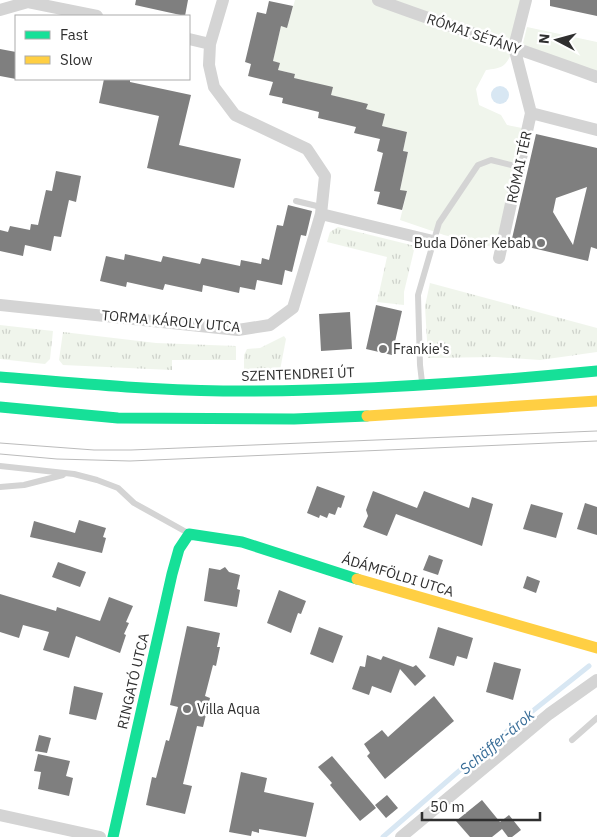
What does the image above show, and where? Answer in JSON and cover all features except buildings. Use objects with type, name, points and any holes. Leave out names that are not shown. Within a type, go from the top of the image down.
[{"type":"main road","name":"SZENTENDREI ÚT","points":[[0,377],[124,388],[235,391],[423,384],[597,370]]},
{"type":"main road","points":[[0,407],[118,418],[294,419],[452,412],[597,401]]},
{"type":"main road","name":"ÁDÁMFÖLDI UTCA","points":[[189,534],[242,542],[384,587],[597,648]]},
{"type":"main road","name":"RINGATÓ UTCA","points":[[113,837],[174,566],[179,549],[189,534]]},
{"type":"street","name":"TORMA KÁROLY UTCA","points":[[0,305],[238,330],[270,325],[293,308],[321,210],[325,176],[307,149],[235,115],[214,87],[209,65],[210,44],[223,0]]},
{"type":"street","name":"RÓMAI SÉTÁNY","points":[[378,0],[597,77]]},
{"type":"street","points":[[526,0],[514,47],[531,114]]},
{"type":"street","points":[[0,10],[28,2],[92,15]]},
{"type":"street","points":[[190,39],[210,44]]},
{"type":"street","name":"RÓMAI TÉR","points":[[499,258],[531,114],[597,130]]},
{"type":"street","points":[[321,210],[433,241]]},
{"type":"street","points":[[401,837],[548,714],[597,680]]},
{"type":"street","points":[[0,815],[100,837]]},
{"type":"lane","points":[[423,384],[420,365],[418,294],[439,223],[478,165],[491,160],[519,167]]},
{"type":"lane","points":[[296,201],[321,210]]},
{"type":"lane","points":[[0,466],[66,474],[97,480],[118,488],[134,503],[189,534]]},
{"type":"lane","points":[[0,487],[24,485],[66,474]]},
{"type":"lane","points":[[572,740],[597,718]]},
{"type":"green space","points":[[295,0],[526,0],[512,53],[501,67],[486,70],[476,89],[479,105],[501,115],[507,125],[527,129],[506,227],[492,247],[444,235],[400,220],[407,192],[400,190],[408,152],[403,151],[407,132],[382,126],[366,109],[367,105],[331,95],[294,78],[295,74],[278,70],[279,63],[273,61],[281,26],[287,27]]},
{"type":"green space","points":[[527,27],[597,42],[597,74],[522,47]]},
{"type":"green space","points":[[338,227],[415,246],[404,292],[404,305],[377,302],[387,257],[327,242],[330,232]]},
{"type":"green space","points":[[430,283],[597,328],[597,352],[540,360],[495,357],[428,358],[425,306]]},
{"type":"green space","points":[[0,325],[53,331],[50,359],[45,364],[0,359]]},
{"type":"green space","points":[[63,332],[156,343],[236,346],[236,360],[172,360],[172,370],[63,365],[59,360]]},
{"type":"green space","points":[[284,336],[286,339],[280,370],[244,370],[244,355],[247,349],[260,348]]},
{"type":"shaded area","points":[[500,86],[506,89],[509,95],[506,101],[500,104],[494,101],[491,95],[494,89]]},
{"type":"waterway","name":"Schäffer-árok","points":[[383,837],[475,757],[589,666]]},
{"type":"tram line","points":[[0,443],[94,450],[131,450],[597,431]]},
{"type":"tram line","points":[[0,454],[57,459],[130,461],[597,441]]},
{"type":"traffic: fast","points":[[0,377],[167,389],[270,391],[410,386],[597,371]]},
{"type":"traffic: fast","points":[[0,407],[118,418],[294,419],[367,416]]},
{"type":"traffic: fast","points":[[113,837],[172,574],[179,549],[189,534],[242,542],[357,579]]},
{"type":"traffic: slow","points":[[367,416],[597,401]]},
{"type":"traffic: slow","points":[[357,579],[597,648]]},
{"type":"place","name":"Buda Döner Kebab","points":[[541,243]]},
{"type":"place","name":"Frankie's","points":[[383,349]]},
{"type":"place","name":"Villa Aqua","points":[[187,709]]}]
